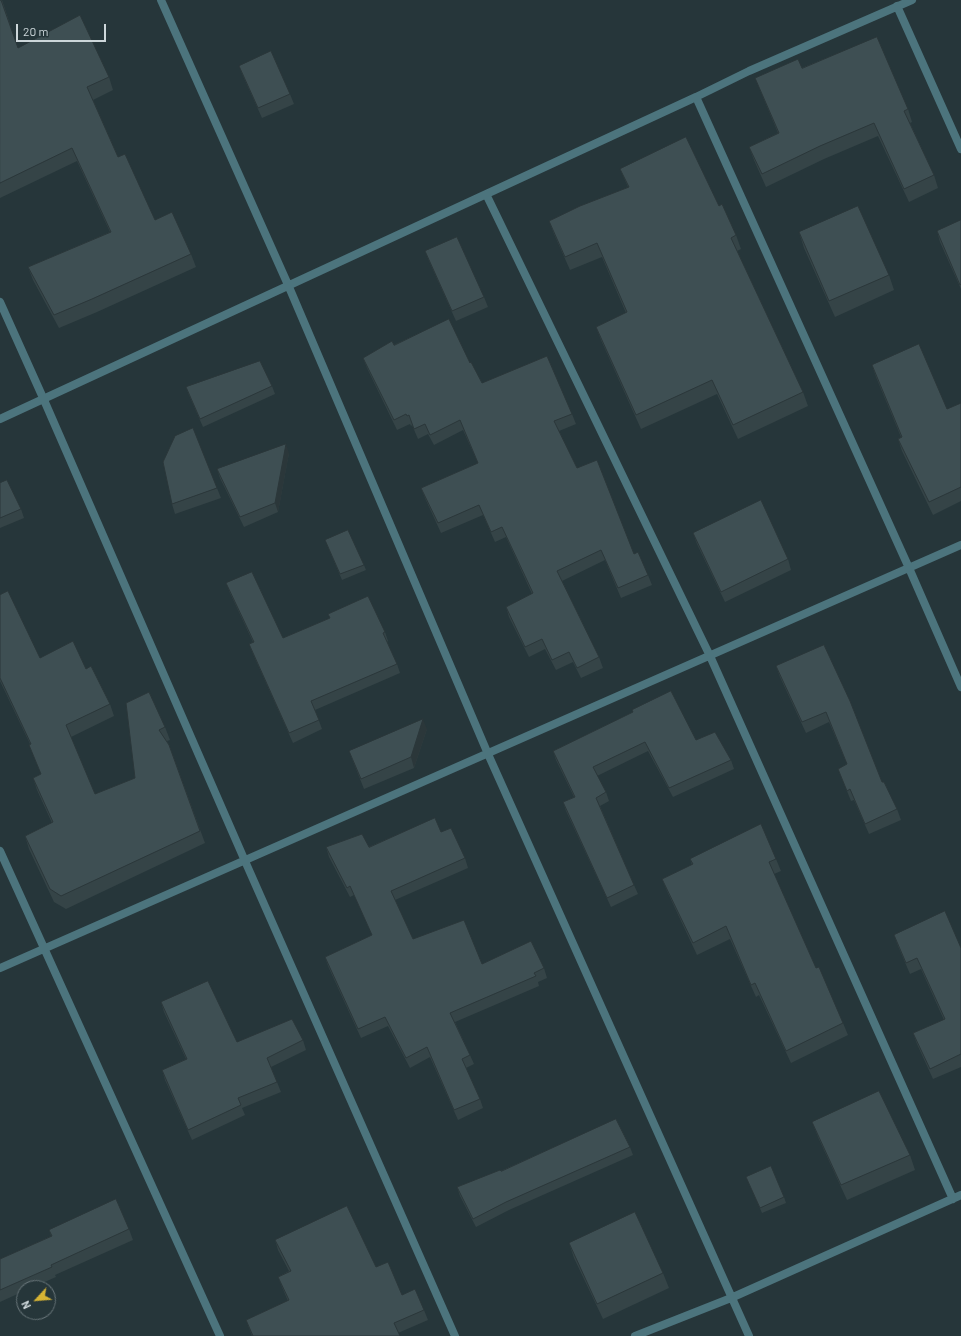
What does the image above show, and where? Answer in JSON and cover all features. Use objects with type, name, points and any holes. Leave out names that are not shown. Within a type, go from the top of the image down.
[{"type":"street","points":[[161,0],[289,287],[488,754],[748,1336]]},
{"type":"street","points":[[0,420],[289,287],[749,71],[912,0]]},
{"type":"street","points":[[897,6],[961,149]]},
{"type":"street","points":[[696,97],[909,568],[961,687]]},
{"type":"street","points":[[486,194],[710,656],[957,1197],[731,1298],[635,1336]]},
{"type":"street","points":[[0,302],[455,1336]]},
{"type":"street","points":[[0,968],[961,545]]},
{"type":"street","points":[[0,850],[220,1336]]},
{"type":"building","points":[[0,0],[18,48],[80,15],[109,77],[87,87],[118,157],[125,154],[155,220],[172,212],[191,254],[54,315],[28,267],[111,232],[72,148],[0,183]]},
{"type":"building","points":[[877,37],[908,109],[904,111],[934,175],[904,189],[874,123],[820,146],[762,174],[749,147],[779,133],[755,78],[798,59],[802,68]]},
{"type":"building","points":[[271,51],[290,94],[258,108],[239,66]]},
{"type":"building","points":[[686,137],[719,206],[722,204],[736,235],[731,238],[803,392],[733,425],[712,380],[636,415],[596,327],[627,312],[597,243],[565,257],[549,221],[580,206],[629,187],[620,169]]},
{"type":"building","points":[[858,206],[889,275],[829,301],[799,232]]},
{"type":"building","points":[[961,220],[961,284],[960,285],[937,231]]},
{"type":"building","points":[[457,237],[484,297],[452,311],[425,251]]},
{"type":"building","points":[[449,319],[470,363],[471,362],[482,383],[547,356],[572,414],[554,421],[577,468],[597,460],[634,554],[638,552],[648,575],[618,588],[601,550],[557,571],[599,657],[577,668],[569,652],[552,660],[542,639],[525,647],[506,607],[533,593],[502,527],[491,532],[479,505],[438,523],[421,488],[478,463],[460,420],[430,435],[425,424],[414,429],[409,415],[407,416],[406,414],[394,420],[363,358],[392,341],[394,345]]},
{"type":"building","points":[[919,344],[947,409],[961,403],[961,487],[929,502],[898,439],[902,437],[872,365]]},
{"type":"building","points":[[260,361],[272,386],[200,419],[186,387]]},
{"type":"building","points":[[193,428],[217,488],[172,504],[163,462],[175,436]]},
{"type":"building","points":[[286,444],[275,503],[240,517],[217,469]]},
{"type":"building","points":[[7,480],[21,509],[0,518],[0,483]]},
{"type":"building","points":[[761,500],[788,559],[721,592],[693,533]]},
{"type":"building","points":[[348,530],[364,565],[340,574],[325,540]]},
{"type":"building","points":[[252,572],[283,638],[330,618],[328,614],[368,596],[385,632],[383,633],[397,664],[311,701],[319,720],[289,733],[249,644],[254,642],[226,583]]},
{"type":"building","points":[[8,591],[40,658],[73,641],[86,669],[91,666],[110,704],[66,725],[95,794],[135,778],[126,703],[149,692],[165,727],[159,730],[169,745],[200,831],[61,896],[50,889],[25,836],[53,822],[33,778],[41,774],[29,745],[31,744],[0,678],[0,595]]},
{"type":"building","points":[[824,645],[850,701],[882,782],[884,782],[897,809],[865,824],[850,789],[847,791],[838,769],[847,764],[826,712],[802,722],[776,666]]},
{"type":"building","points":[[671,691],[696,740],[715,732],[731,760],[669,788],[645,742],[593,767],[606,792],[596,798],[634,885],[607,898],[563,802],[575,797],[553,751],[633,712],[632,710]]},
{"type":"building","points":[[423,719],[411,757],[361,779],[349,751]]},
{"type":"building","points":[[435,818],[441,832],[451,828],[465,858],[391,891],[413,939],[464,920],[482,964],[531,941],[544,968],[534,973],[536,976],[450,1013],[470,1055],[462,1059],[480,1099],[454,1110],[427,1047],[406,1058],[385,1017],[358,1029],[325,957],[372,935],[350,886],[347,888],[326,847],[362,834],[369,847]]},
{"type":"building","points":[[761,824],[776,859],[769,862],[816,968],[819,967],[843,1023],[786,1051],[755,983],[751,985],[726,926],[693,943],[662,879],[693,864],[690,859]]},
{"type":"building","points":[[945,911],[961,948],[961,1054],[930,1069],[913,1033],[945,1019],[917,958],[906,963],[894,935]]},
{"type":"building","points":[[208,981],[237,1042],[292,1019],[303,1040],[267,1058],[277,1082],[238,1098],[241,1105],[188,1130],[162,1070],[187,1059],[161,1002]]},
{"type":"building","points":[[879,1091],[910,1155],[841,1185],[812,1122]]},
{"type":"building","points":[[616,1119],[630,1147],[506,1202],[473,1219],[457,1187],[500,1170],[501,1171]]},
{"type":"building","points":[[771,1166],[784,1197],[760,1208],[746,1177]]},
{"type":"building","points":[[116,1199],[129,1229],[51,1265],[52,1267],[23,1280],[16,1280],[16,1283],[0,1290],[0,1259],[52,1236],[49,1230]]},
{"type":"building","points":[[347,1206],[376,1267],[388,1262],[402,1295],[415,1289],[424,1310],[394,1323],[400,1336],[253,1336],[246,1320],[289,1300],[278,1277],[291,1271],[275,1240]]},
{"type":"building","points":[[635,1212],[663,1273],[597,1304],[569,1243]]}]
